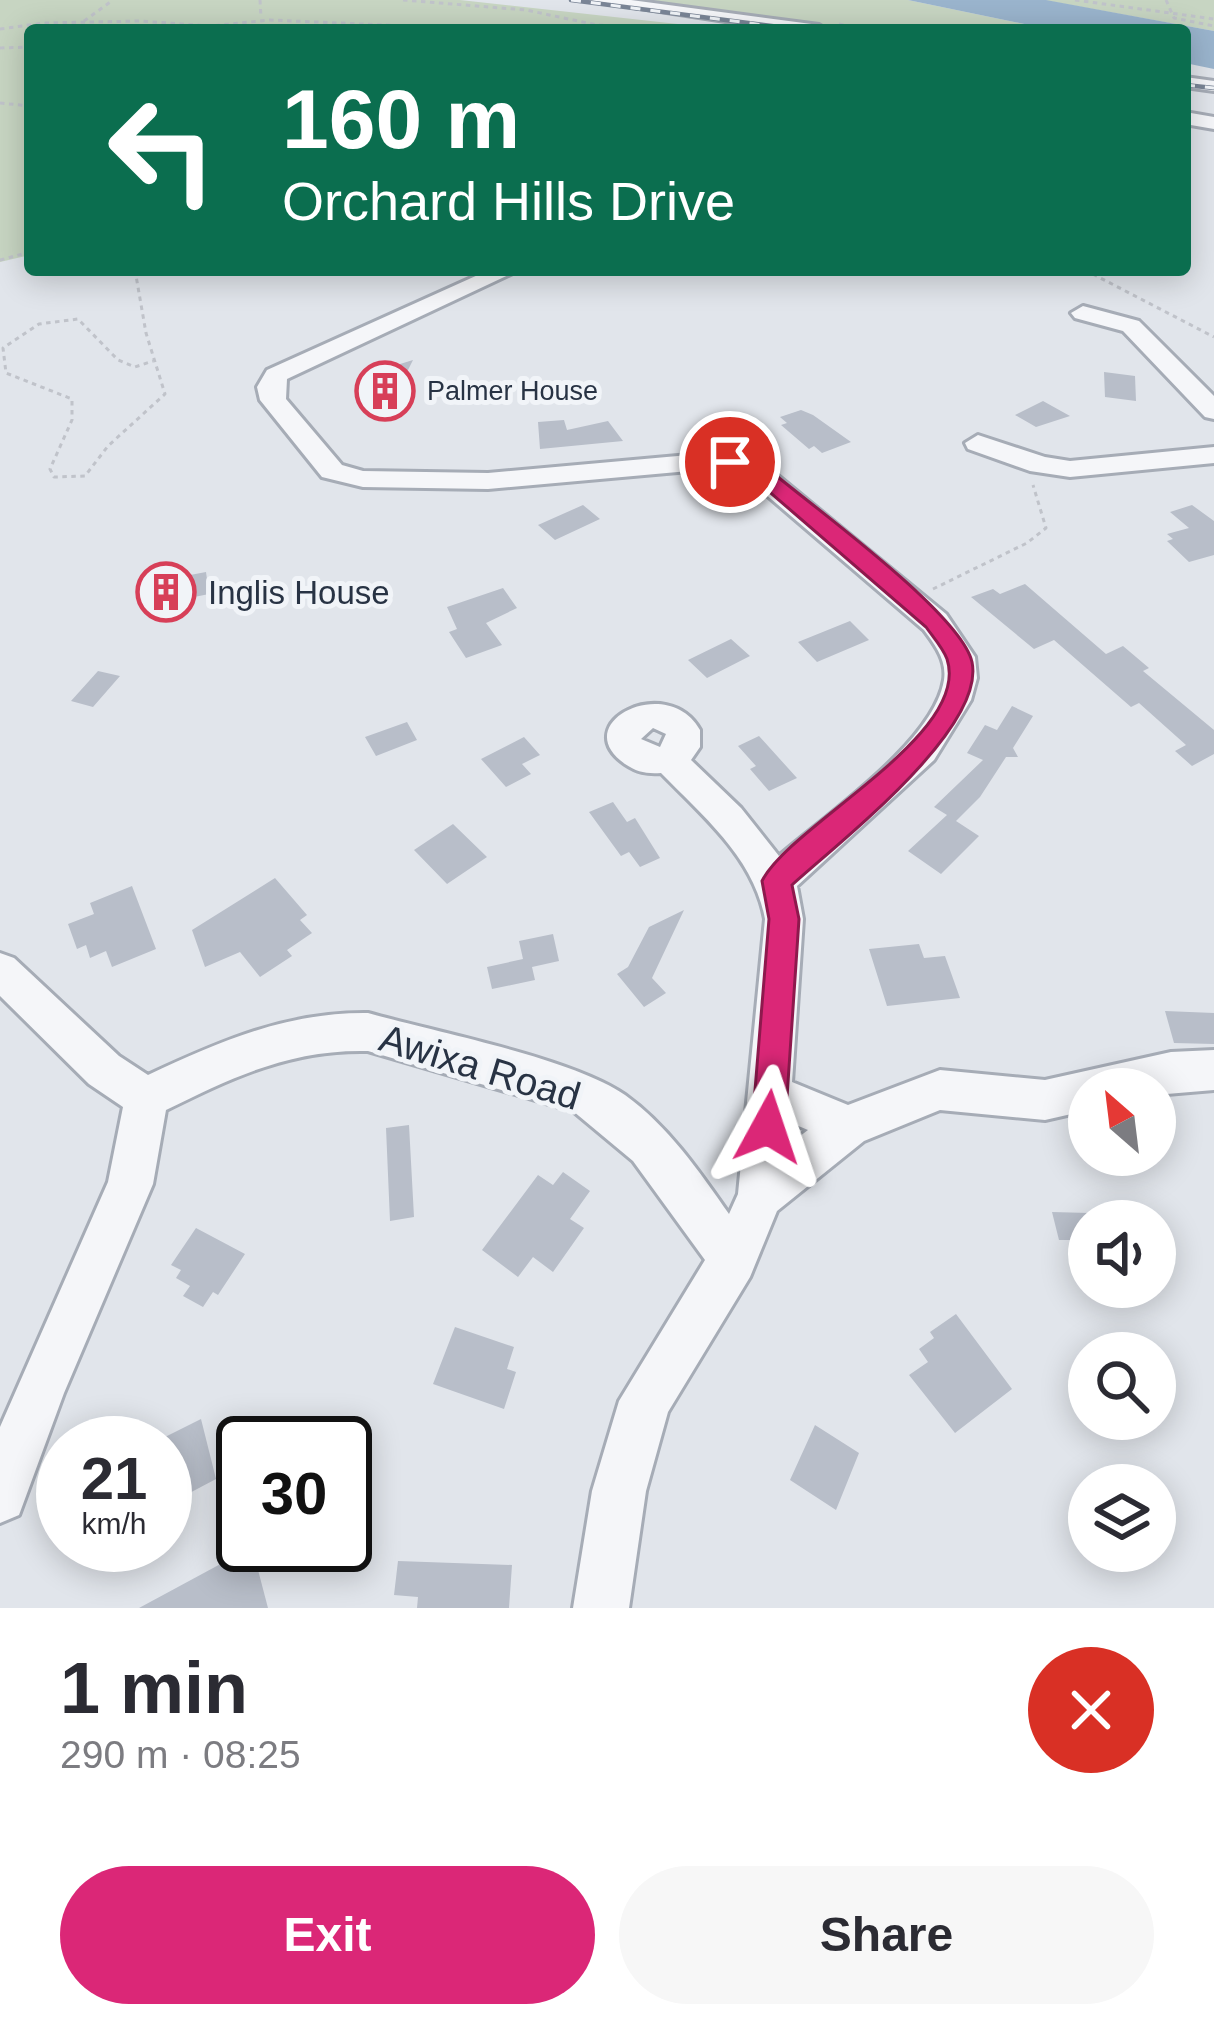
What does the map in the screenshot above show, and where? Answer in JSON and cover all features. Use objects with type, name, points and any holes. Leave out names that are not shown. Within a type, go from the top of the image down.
[{"type":"street","points":[[596,0],[775,24]]},
{"type":"street","points":[[463,282],[374,331],[276,375],[270,387],[273,400],[332,471],[363,479],[488,481],[700,462],[750,466],[920,608],[946,635],[959,658],[961,678],[954,700],[922,751],[777,881]]},
{"type":"street","points":[[1083,313],[1131,326],[1214,411]]},
{"type":"street","points":[[978,443],[1040,465],[1108,467],[1214,455]]},
{"type":"street","points":[[601,1608],[619,1491],[645,1400],[734,1260],[761,1195],[772,1094],[784,919],[777,881],[728,818],[669,758]]},
{"type":"street","points":[[0,970],[104,1070],[146,1098],[130,1184],[20,1399],[0,1496]]},
{"type":"street","name":"Awixa Road","points":[[146,1098],[269,1040],[332,1029],[368,1032],[584,1094],[613,1110],[649,1147],[734,1260]]},
{"type":"street","points":[[1176,1072],[1214,1070]]},
{"type":"street","points":[[761,1195],[848,1126],[940,1090],[1045,1100],[1068,1094]]},
{"type":"street","points":[[772,1094],[848,1126]]},
{"type":"path","points":[[81,22],[113,0]]},
{"type":"path","points":[[260,0],[260,17],[275,24]]},
{"type":"path","points":[[403,0],[526,10],[596,24]]},
{"type":"path","points":[[1075,0],[1214,26]]},
{"type":"path","points":[[1166,0],[1172,16]]},
{"type":"path","points":[[1182,18],[1214,19]]},
{"type":"path","points":[[230,24],[270,20],[362,24]]},
{"type":"path","points":[[58,24],[146,24]]},
{"type":"path","points":[[136,276],[143,334],[153,361],[165,394],[108,446],[85,476],[54,476],[50,469],[72,420],[72,399],[56,388],[20,383],[6,374],[3,348],[39,324],[78,319],[118,360],[135,367],[153,361]]},
{"type":"path","points":[[1096,276],[1214,337]]},
{"type":"path","points":[[920,608],[936,585],[1027,542],[1046,528],[1030,477],[1040,465]]},
{"type":"green space","points":[[0,0],[460,0],[678,24],[24,24],[24,256],[0,262]]},
{"type":"green space","points":[[649,0],[908,0],[1024,24],[821,24]]},
{"type":"green space","points":[[1043,0],[1214,0],[1214,31]]},
{"type":"water","points":[[908,0],[1046,0],[1176,24],[1024,24]]},
{"type":"water","points":[[1191,27],[1214,31],[1214,69],[1191,64]]},
{"type":"building","points":[[413,360],[398,390],[358,377]]},
{"type":"building","points":[[1104,372],[1135,376],[1136,401],[1105,397]]},
{"type":"building","points":[[1043,401],[1070,416],[1036,427],[1015,415]]},
{"type":"building","points":[[801,410],[851,442],[822,453],[814,446],[809,449],[781,425],[787,423],[780,417]]},
{"type":"building","points":[[564,420],[567,430],[608,421],[623,441],[540,449],[538,422]]},
{"type":"building","points":[[583,505],[600,519],[555,540],[538,525]]},
{"type":"building","points":[[1192,505],[1214,521],[1214,555],[1189,562],[1167,541],[1173,539],[1167,534],[1189,528],[1170,512]]},
{"type":"building","points":[[206,572],[209,594],[155,605],[153,582]]},
{"type":"building","points":[[1025,584],[1106,654],[1123,646],[1149,668],[1143,671],[1214,730],[1214,754],[1192,766],[1175,751],[1186,745],[1139,703],[1131,707],[1054,640],[1034,649],[971,597],[993,589],[1000,594]]},
{"type":"building","points":[[503,588],[517,608],[486,623],[502,645],[466,658],[449,632],[457,629],[447,607]]},
{"type":"building","points":[[850,621],[869,640],[817,662],[798,642]]},
{"type":"building","points":[[731,639],[750,656],[707,678],[688,660]]},
{"type":"building","points":[[98,671],[120,676],[93,707],[71,701]]},
{"type":"building","points":[[1012,706],[1033,716],[1013,748],[1018,757],[1006,757],[980,797],[956,821],[979,836],[941,874],[908,851],[947,815],[934,807],[983,760],[967,753],[985,725],[997,730]]},
{"type":"building","points":[[407,722],[417,740],[376,756],[365,737]]},
{"type":"building","points":[[759,736],[797,778],[769,791],[738,746]]},
{"type":"building","points":[[524,737],[540,755],[522,764],[531,774],[506,787],[481,759]]},
{"type":"building","points":[[613,802],[627,822],[635,818],[660,858],[640,867],[629,852],[621,856],[589,812]]},
{"type":"building","points":[[453,824],[487,857],[447,884],[414,850]]},
{"type":"building","points":[[275,878],[307,915],[300,920],[312,933],[287,950],[292,956],[260,977],[240,952],[205,967],[192,930]]},
{"type":"building","points":[[132,886],[156,949],[112,967],[106,951],[90,958],[86,945],[77,949],[68,924],[94,914],[90,903]]},
{"type":"building","points":[[684,910],[652,978],[666,993],[644,1007],[617,974],[628,967],[649,927]]},
{"type":"building","points":[[553,934],[559,961],[532,967],[535,980],[492,989],[487,967],[523,959],[519,941]]},
{"type":"building","points":[[919,944],[924,958],[945,956],[960,998],[887,1006],[869,949]]},
{"type":"building","points":[[1165,1011],[1214,1013],[1214,1044],[1174,1043]]},
{"type":"building","points":[[409,1125],[414,1217],[390,1221],[386,1128]]},
{"type":"building","points":[[563,1172],[590,1191],[570,1219],[584,1228],[553,1272],[533,1257],[518,1277],[482,1250],[538,1175],[553,1185]]},
{"type":"building","points":[[1052,1212],[1068,1212],[1068,1240],[1059,1240]]},
{"type":"building","points":[[196,1228],[245,1254],[218,1295],[213,1292],[203,1307],[183,1296],[190,1286],[176,1278],[181,1270],[171,1265]]},
{"type":"building","points":[[956,1314],[1012,1389],[955,1433],[909,1375],[928,1362],[919,1349],[934,1338],[930,1332]]},
{"type":"building","points":[[455,1327],[514,1347],[507,1369],[516,1372],[504,1409],[433,1384]]},
{"type":"building","points":[[201,1419],[216,1479],[192,1492],[192,1424]]},
{"type":"building","points":[[815,1425],[859,1453],[836,1510],[790,1480]]},
{"type":"building","points":[[398,1561],[512,1565],[509,1608],[417,1608],[418,1597],[394,1595]]},
{"type":"building","points":[[216,1566],[216,1572],[259,1572],[268,1608],[139,1608]]},
{"type":"railway","points":[[571,0],[757,24]]},
{"type":"railway","points":[[1191,86],[1214,88]]},
{"type":"place","name":"Palmer House","points":[[385,391]]},
{"type":"place","name":"Inglis House","points":[[166,592]]},
{"type":"route","points":[[730,462],[750,466],[766,477],[935,622],[959,658],[961,678],[954,700],[922,751],[777,881],[784,919],[768,1127]]}]
